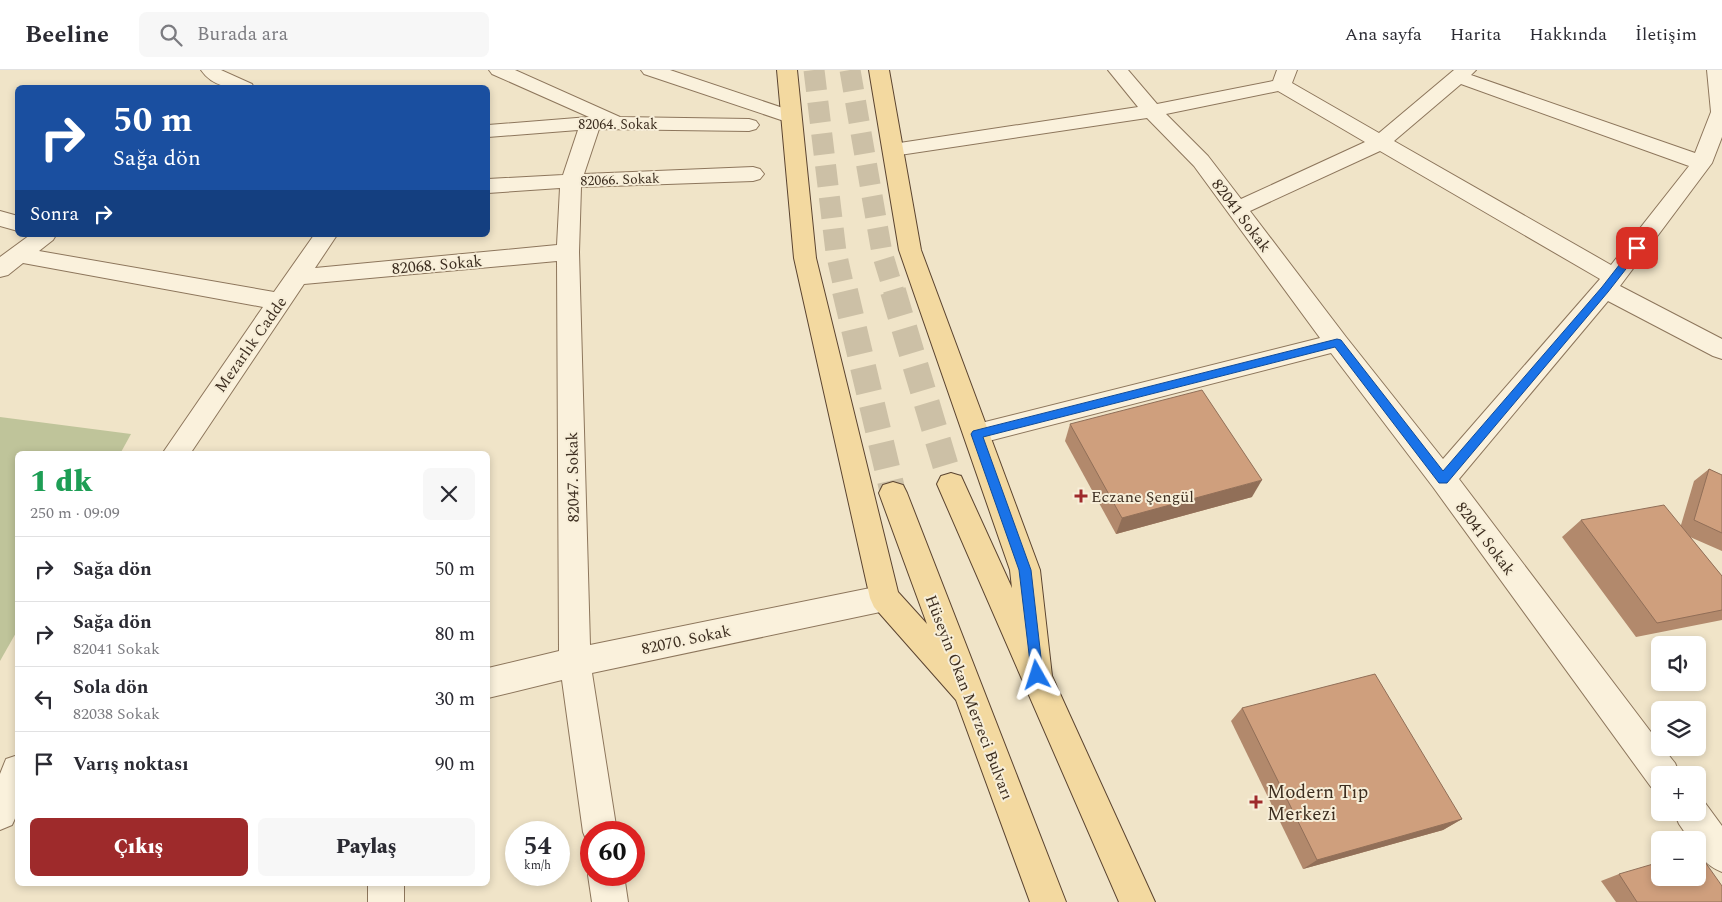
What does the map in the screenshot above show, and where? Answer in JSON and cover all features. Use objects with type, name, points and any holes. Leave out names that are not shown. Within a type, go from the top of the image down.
[{"type":"main road","points":[[787,70],[805,258],[885,598],[968,691]]},
{"type":"main road","points":[[879,70],[910,250],[1025,570],[1037,675]]},
{"type":"main road","points":[[951,484],[1137,902]]},
{"type":"main road","name":"Hüseyin Okan Merzeci Bulvarı","points":[[893,493],[1048,902]]},
{"type":"street","points":[[210,70],[216,76],[236,85]]},
{"type":"street","points":[[651,70],[791,117]]},
{"type":"street","name":"82041 Sokak","points":[[1118,70],[1152,111],[1201,161],[1337,343],[1443,480],[1656,766]]},
{"type":"street","points":[[1443,480],[1610,283],[1702,163],[1720,119],[1717,70]]},
{"type":"street","points":[[505,71],[620,124]]},
{"type":"street","points":[[1237,209],[1381,142],[1462,73],[1702,163]]},
{"type":"street","points":[[893,150],[1152,111],[1284,78],[1381,142],[1722,350]]},
{"type":"street","name":"82064. Sokak","points":[[490,131],[591,123],[749,125]]},
{"type":"street","name":"82047. Sokak","points":[[591,123],[571,180],[568,252],[575,662],[598,821]]},
{"type":"street","name":"82066. Sokak","points":[[490,186],[571,180],[754,174]]},
{"type":"street","points":[[0,218],[15,223]]},
{"type":"street","points":[[0,269],[42,237]]},
{"type":"street","name":"Mezarlık Cadde","points":[[177,451],[325,237]]},
{"type":"street","name":"82068. Sokak","points":[[307,277],[568,252]]},
{"type":"street","points":[[19,255],[280,302]]},
{"type":"street","points":[[977,434],[1337,343]]},
{"type":"street","name":"82070. Sokak","points":[[490,683],[575,662],[885,598]]},
{"type":"street","points":[[7,805],[15,780]]},
{"type":"street","points":[[1697,821],[1722,855]]},
{"type":"street","points":[[386,886],[386,902]]},
{"type":"street","points":[[608,886],[610,902]]},
{"type":"green space","points":[[0,417],[131,434],[122,451],[15,451],[15,635],[0,661]]},
{"type":"building","points":[[1202,390],[1262,480],[1122,518],[1070,424]]},
{"type":"building","points":[[1709,469],[1722,475],[1722,533],[1694,520]]},
{"type":"building","points":[[1664,505],[1722,576],[1722,610],[1657,623],[1581,520]]},
{"type":"building","points":[[1375,674],[1462,819],[1317,860],[1242,708]]},
{"type":"building","points":[[1706,863],[1722,886],[1722,902],[1637,902],[1619,874],[1651,865],[1651,886],[1706,886]]},
{"type":"tunnel","points":[[814,70],[836,252],[845,292]]},
{"type":"tunnel","points":[[850,70],[882,253],[894,292]]},
{"type":"tunnel","points":[[845,291],[893,493]]},
{"type":"tunnel","points":[[893,291],[951,484]]},
{"type":"place","name":"Eczane Şengül","points":[[1081,496]]},
{"type":"place","name":"Modern Tıp Merkezi","points":[[1256,802]]},
{"type":"route","points":[[1037,675],[1025,570],[977,434],[1337,343],[1443,480],[1605,289],[1637,248]]}]
